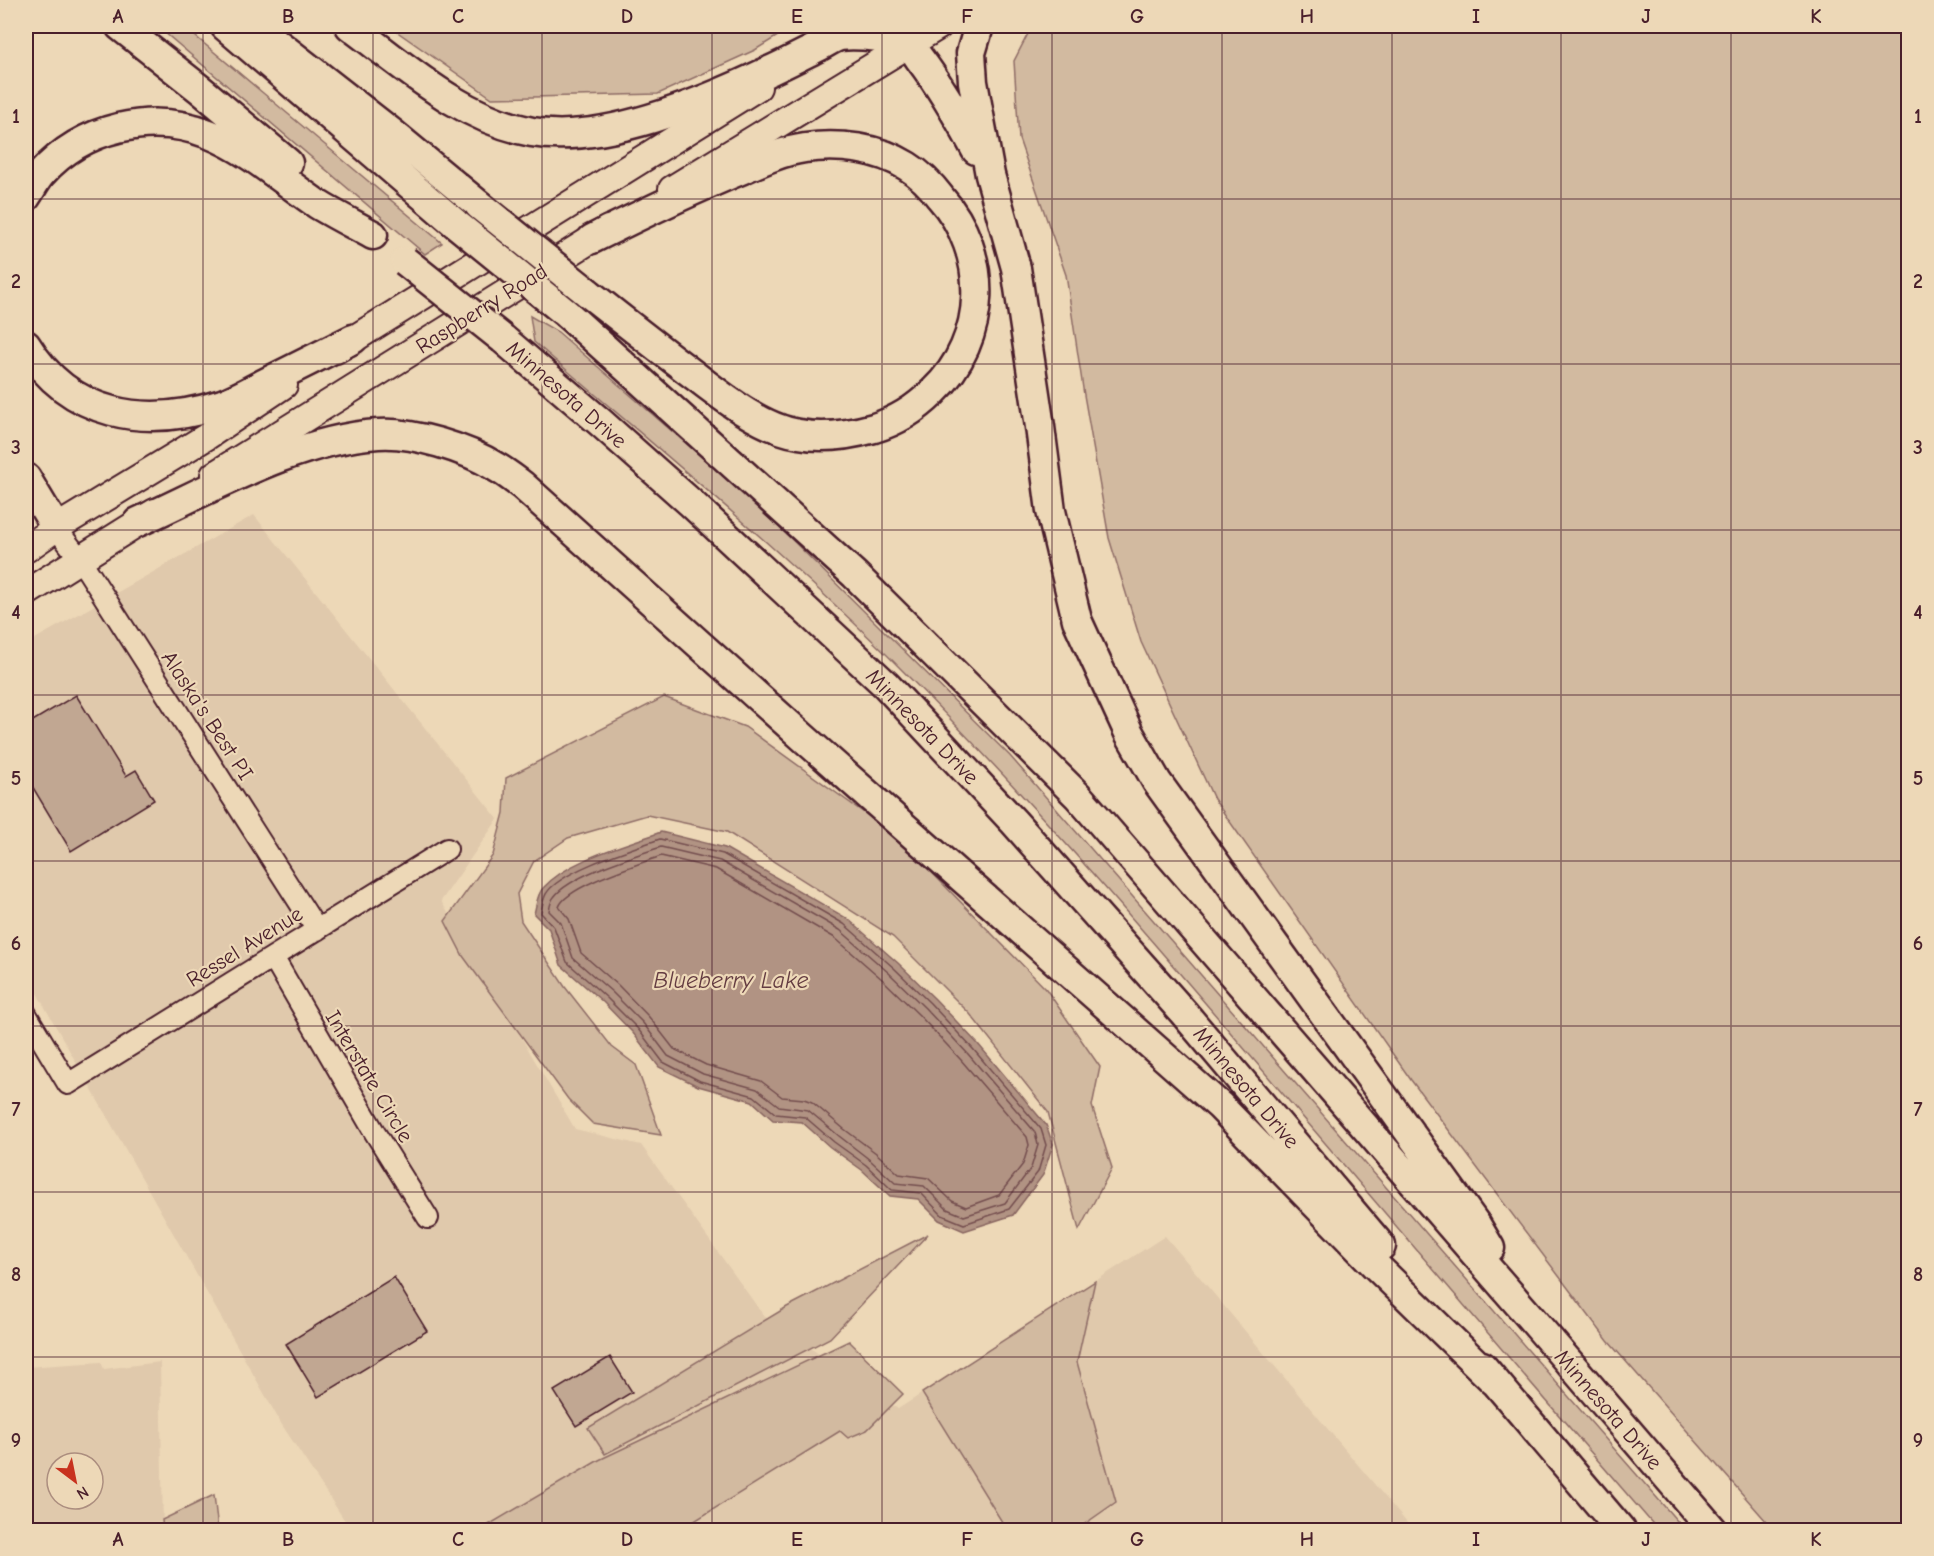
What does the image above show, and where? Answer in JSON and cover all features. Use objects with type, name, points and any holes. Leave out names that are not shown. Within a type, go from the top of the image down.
[{"type":"highway","name":"Minnesota Drive","points":[[120,26],[201,90],[373,235],[504,339],[592,414],[886,685],[1014,822],[1183,1012],[1621,1530]]},
{"type":"highway","name":"Minnesota Drive","points":[[225,26],[456,224],[567,314],[855,575],[1078,796],[1713,1530]]},
{"type":"highway","points":[[255,26],[393,133],[586,292],[720,395],[772,427],[799,434],[831,436],[858,432],[906,415],[940,386],[954,368],[967,341],[974,310],[977,275],[972,251],[962,227],[929,183],[907,166],[884,155],[862,149],[804,148],[769,156],[592,239]]},
{"type":"highway","points":[[350,26],[420,80],[454,102],[492,120],[533,132],[574,134],[610,129],[663,115],[766,73],[848,31],[880,37],[908,44],[928,69],[954,109],[990,175]]},
{"type":"highway","points":[[979,26],[972,53],[973,82],[990,175],[1016,268],[1051,511],[1077,620],[1124,724],[1164,791],[1477,1226],[1530,1317]]},
{"type":"highway","points":[[26,197],[41,175],[58,158],[84,140],[105,131],[133,124],[164,123],[209,134],[236,147],[319,205],[373,235]]},
{"type":"highway","points":[[26,345],[43,369],[75,396],[91,405],[112,412],[152,416],[197,411],[224,403],[353,339]]},
{"type":"highway","points":[[138,522],[294,452],[379,434],[410,436],[441,444],[467,452],[495,466],[522,485],[814,748],[1220,1106],[1375,1265],[1494,1381]]},
{"type":"highway","points":[[26,478],[56,528]]},
{"type":"main road","name":"Raspberry Road","points":[[26,593],[592,239],[939,26]]},
{"type":"main road","name":"Raspberry Road","points":[[26,549],[56,528],[206,437],[353,339],[848,31]]},
{"type":"main road","points":[[56,528],[88,537],[101,536],[138,522]]},
{"type":"street","name":"Alaska's Best PI","points":[[56,528],[80,559],[317,930]]},
{"type":"street","name":"Ressel Avenue","points":[[26,1014],[68,1084],[447,849]]},
{"type":"street","name":"Interstate Circle","points":[[273,957],[375,1133],[428,1218]]},
{"type":"shaded area","points":[[157,26],[183,26],[442,243],[425,254]]},
{"type":"shaded area","points":[[389,26],[794,26],[755,50],[658,94],[492,98]]},
{"type":"shaded area","points":[[1032,26],[1908,26],[1908,1530],[1774,1530],[1608,1341],[1411,1080],[1214,799],[1141,642],[1109,538],[1066,275],[1019,139],[1014,61]]},
{"type":"shaded area","points":[[530,316],[558,332],[759,507],[1010,756],[1685,1530],[1658,1530],[1140,928],[952,721],[814,585],[534,342]]},
{"type":"shaded area","points":[[254,515],[498,819],[441,901],[575,1129],[641,1145],[764,1316],[898,1409],[1165,1236],[1413,1530],[351,1530],[282,1425],[26,974],[26,644]]},
{"type":"shaded area","points":[[664,697],[745,727],[896,836],[1046,989],[1100,1067],[1092,1106],[1112,1168],[1079,1230],[1048,1112],[970,1014],[893,937],[727,832],[647,815],[568,838],[534,861],[517,894],[521,921],[565,987],[612,1047],[636,1065],[661,1135],[593,1124],[568,1099],[463,956],[445,921],[493,855],[504,813],[506,778]]},
{"type":"shaded area","points":[[928,1234],[830,1338],[605,1454],[588,1428],[787,1307]]},
{"type":"shaded area","points":[[1095,1281],[1077,1362],[1116,1502],[1076,1530],[1007,1530],[922,1393]]},
{"type":"shaded area","points":[[849,1341],[903,1394],[867,1430],[848,1438],[840,1431],[680,1530],[480,1530],[599,1460]]},
{"type":"shaded area","points":[[101,1362],[104,1369],[160,1362],[163,1530],[26,1530],[26,1367]]},
{"type":"shaded area","points":[[214,1495],[218,1530],[163,1530],[162,1520]]},
{"type":"water","name":"Blueberry Lake","points":[[661,832],[725,848],[848,919],[898,963],[978,1044],[1046,1125],[1053,1144],[1043,1175],[1013,1215],[964,1231],[939,1220],[918,1199],[890,1196],[862,1170],[830,1147],[802,1122],[773,1120],[752,1101],[698,1086],[659,1067],[633,1033],[603,1002],[561,965],[549,929],[534,914],[541,891],[554,878],[582,861]]},
{"type":"building","points":[[76,695],[126,776],[136,770],[154,800],[71,851],[26,776],[26,725]]},
{"type":"building","points":[[394,1277],[427,1331],[318,1397],[286,1344]]},
{"type":"building","points":[[610,1357],[632,1392],[576,1426],[554,1391]]}]
